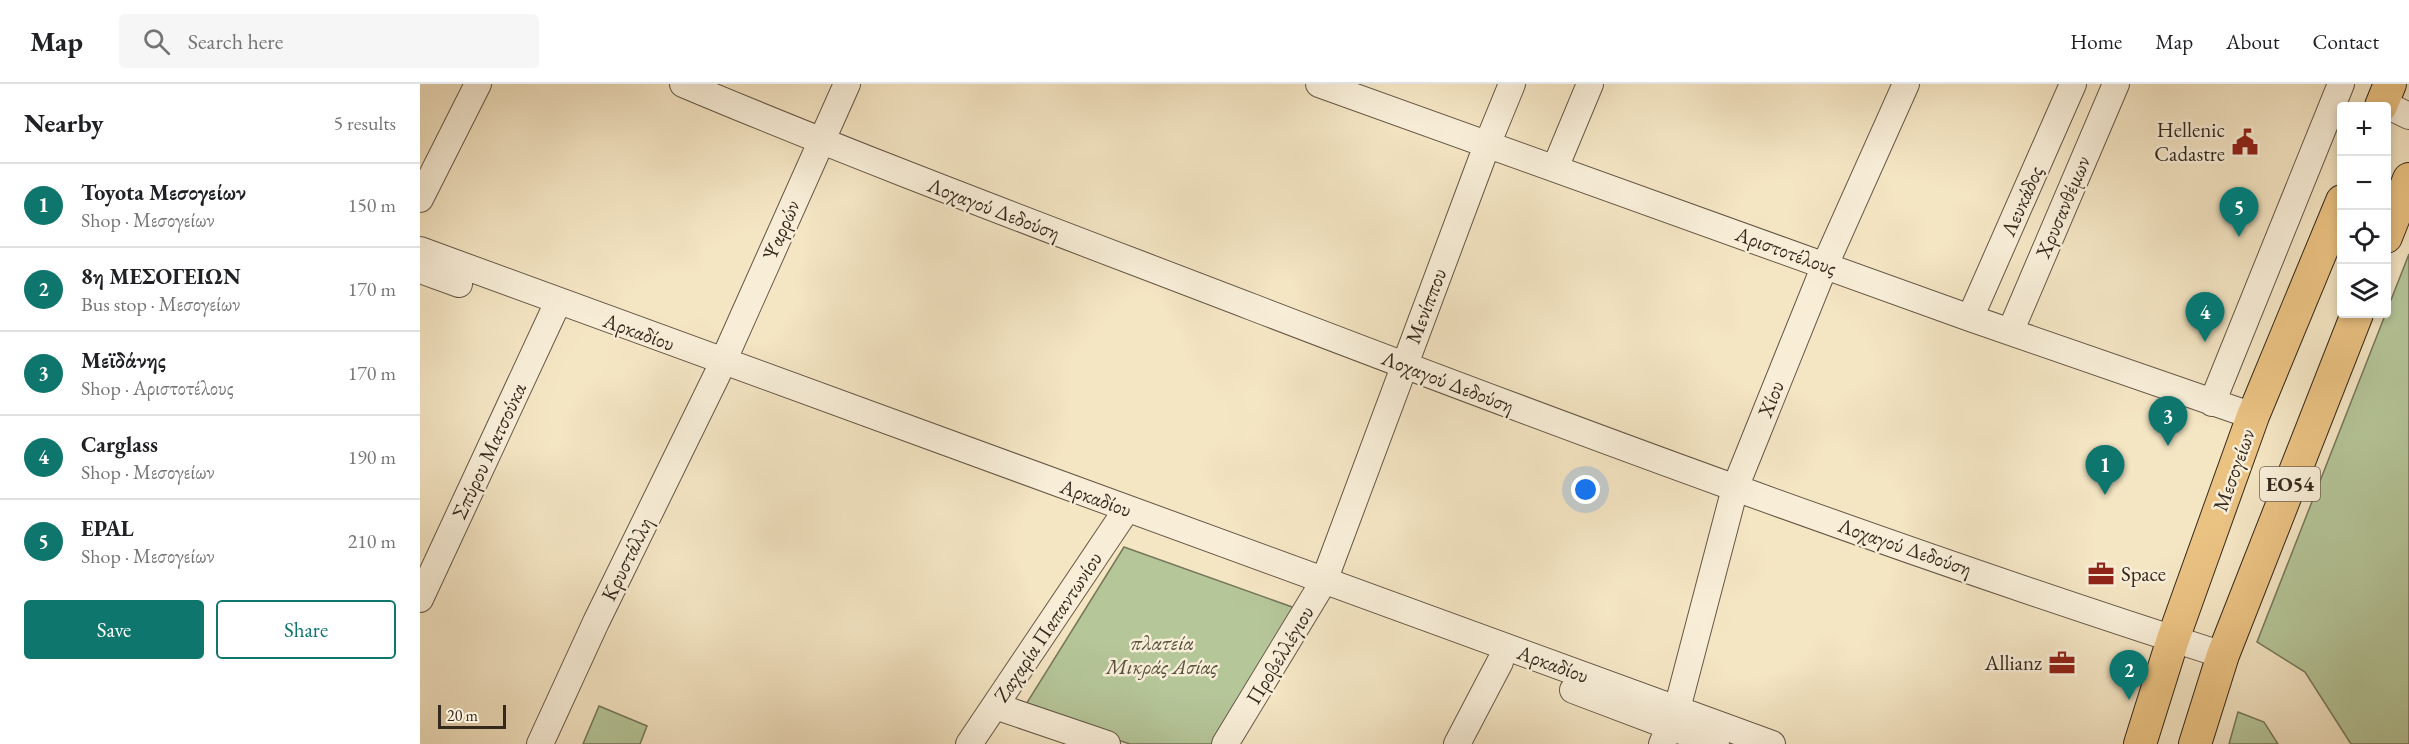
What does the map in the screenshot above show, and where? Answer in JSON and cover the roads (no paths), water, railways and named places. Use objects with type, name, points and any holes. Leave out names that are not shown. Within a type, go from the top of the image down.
[{"type":"main road","points":[[2391,224],[2409,179]]},
{"type":"main road","name":"Μεσογείων","points":[[2140,744],[2173,639],[2253,416],[2338,210]]},
{"type":"main road","name":"ΕΟ54","points":[[2195,744],[2223,655],[2354,318]]},
{"type":"street","points":[[420,199],[478,84]]},
{"type":"street","name":"Λοχαγού Δεδούση","points":[[683,84],[820,142],[1734,489],[2223,655]]},
{"type":"street","name":"Ψαρρών","points":[[720,369],[847,84]]},
{"type":"street","name":"Αριστοτέλους","points":[[1319,84],[1970,318],[2011,330],[2253,416]]},
{"type":"street","name":"Μενίππου","points":[[1320,588],[1512,84]]},
{"type":"street","points":[[1555,168],[1590,84]]},
{"type":"street","name":"Χίου","points":[[1669,727],[1734,489],[1825,265],[1906,84]]},
{"type":"street","name":"Λευκάδος","points":[[1970,318],[2073,84]]},
{"type":"street","name":"Χρυσανθέμων","points":[[2011,330],[2116,84]]},
{"type":"street","points":[[2212,403],[2340,84]]},
{"type":"street","name":"Αρκαδίου","points":[[420,250],[554,309]]},
{"type":"street","name":"Αρκαδίου","points":[[420,270],[554,309],[1124,514],[1320,588],[1669,727],[1772,744]]},
{"type":"street","name":"Σπύρου Ματσούκα","points":[[420,599],[554,309]]},
{"type":"street","name":"Κρυστάλλη","points":[[540,744],[596,622],[720,369]]},
{"type":"street","name":"Ζαχαρία Παπαντωνίου","points":[[969,744],[1124,514]]},
{"type":"street","name":"Αρκαδίου","points":[[1320,588],[1500,662],[1716,744]]},
{"type":"street","name":"Προβελλέγιου","points":[[1225,744],[1320,588]]},
{"type":"street","points":[[1457,744],[1500,662]]},
{"type":"street","points":[[995,706],[1107,744]]},
{"type":"place","name":"Hellenic Cadastre","points":[[2245,142]]},
{"type":"place","name":"EPAL","points":[[2239,237]]},
{"type":"place","name":"Carglass","points":[[2205,342]]},
{"type":"place","name":"Μεϊδάνης","points":[[2168,446]]},
{"type":"place","name":"Toyota Μεσογείων","points":[[2105,495]]},
{"type":"place","name":"Space","points":[[2101,574]]},
{"type":"place","name":"Allianz","points":[[2062,663]]},
{"type":"place","name":"8η ΜΕΣΟΓΕΙΩΝ","points":[[2129,700]]},
{"type":"park label","name":"πλατεία Μικράς Ασίας","points":[[1162,655]]}]
